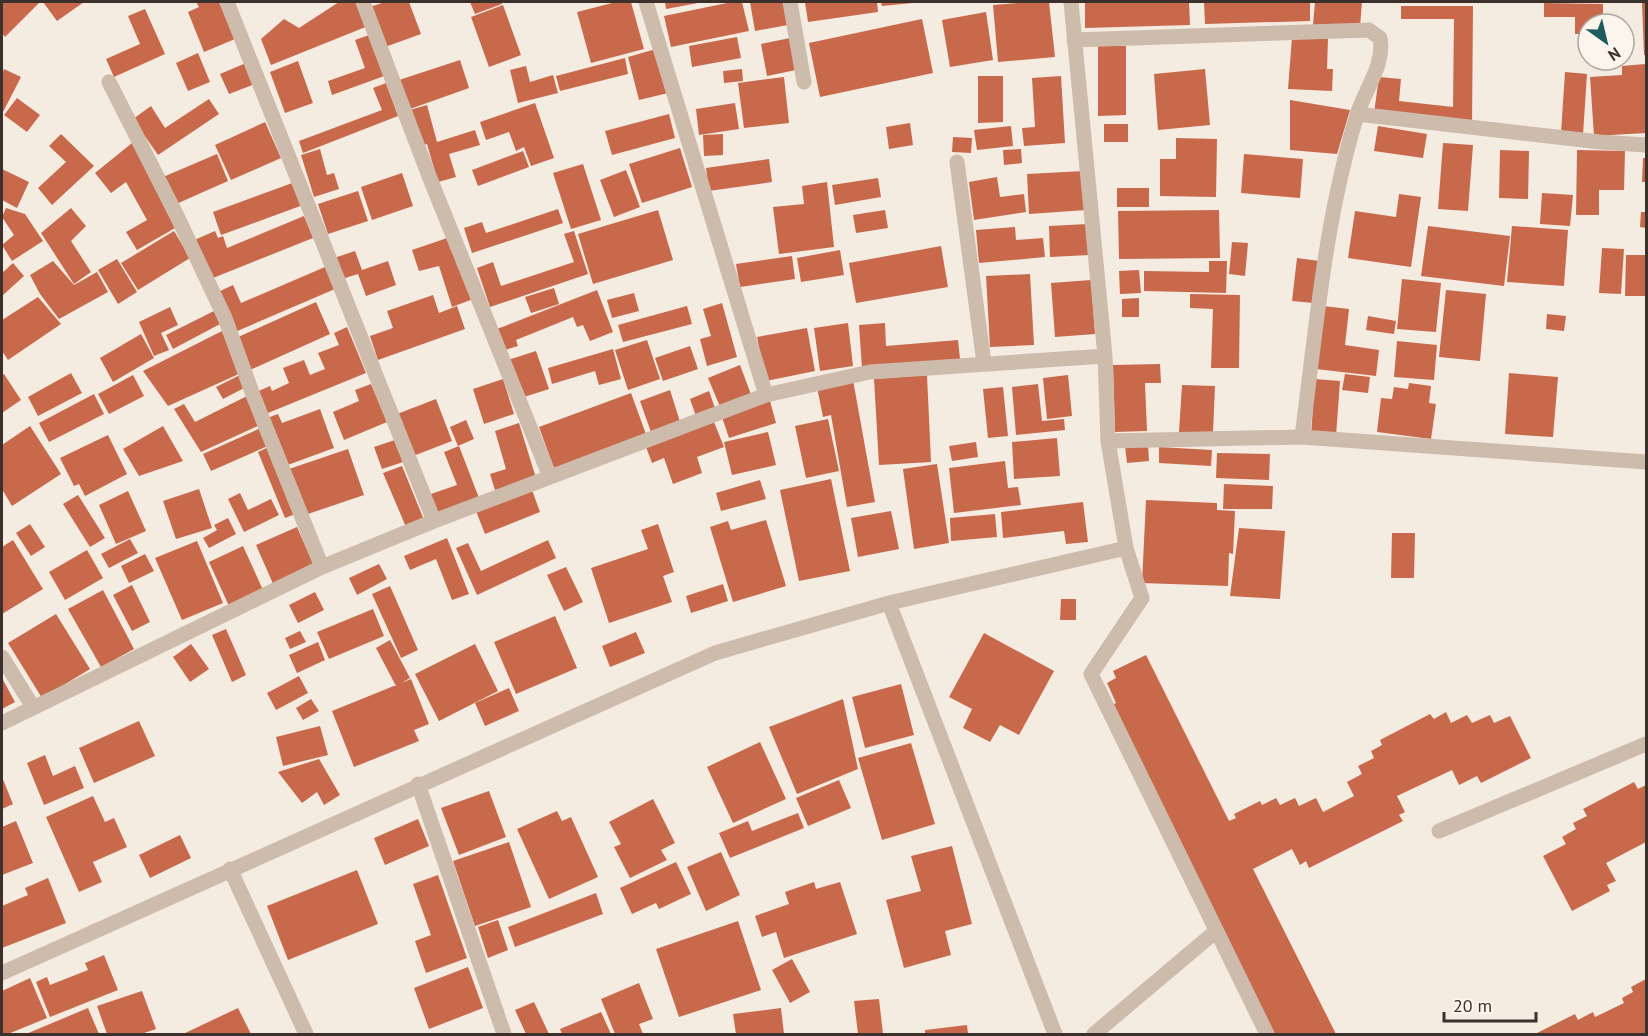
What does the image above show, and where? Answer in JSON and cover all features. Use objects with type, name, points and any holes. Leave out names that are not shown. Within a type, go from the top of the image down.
[{"type":"street","points":[[227,2],[434,520]]},
{"type":"street","points":[[363,2],[429,176],[550,477]]},
{"type":"street","points":[[646,2],[766,395]]},
{"type":"street","points":[[790,2],[804,82]]},
{"type":"street","points":[[1071,2],[1105,356],[1108,441],[1126,549],[1142,598],[1091,674],[1267,1035]]},
{"type":"street","points":[[1074,40],[1369,30],[1380,38],[1383,53],[1358,114],[1327,242],[1302,437]]},
{"type":"street","points":[[108,82],[177,216],[225,318],[253,395],[322,567]]},
{"type":"street","points":[[1358,114],[1600,142],[1647,145]]},
{"type":"street","points":[[957,162],[984,363]]},
{"type":"street","points":[[2,723],[322,567],[434,520],[766,395],[870,372],[1105,356]]},
{"type":"street","points":[[1108,441],[1302,437],[1647,462]]},
{"type":"street","points":[[2,973],[418,784],[715,653],[889,603],[1126,549]]},
{"type":"street","points":[[889,603],[1055,1035]]},
{"type":"street","points":[[2,657],[33,707]]},
{"type":"street","points":[[1439,831],[1647,744]]},
{"type":"street","points":[[418,784],[504,1035]]},
{"type":"street","points":[[230,869],[306,1035]]},
{"type":"street","points":[[1094,1035],[1215,932]]},
{"type":"building","points":[[4,2],[40,2],[5,37],[2,33],[2,4]]},
{"type":"building","points":[[43,2],[84,2],[57,21]]},
{"type":"building","points":[[196,2],[219,2],[235,39],[204,52],[188,12],[199,7]]},
{"type":"building","points":[[339,2],[358,2],[368,26],[271,65],[261,39],[284,19],[299,28]]},
{"type":"building","points":[[385,2],[409,2],[421,34],[385,47],[370,7]]},
{"type":"building","points":[[470,2],[501,2],[502,4],[475,14]]},
{"type":"building","points":[[616,2],[631,2],[644,49],[591,63],[577,12]]},
{"type":"building","points":[[665,2],[698,2],[698,3],[666,9]]},
{"type":"building","points":[[742,2],[749,31],[671,47],[664,16]]},
{"type":"building","points":[[750,2],[784,2],[788,25],[755,31]]},
{"type":"building","points":[[805,2],[877,2],[878,12],[808,22]]},
{"type":"building","points":[[881,2],[913,2],[913,3],[882,6]]},
{"type":"building","points":[[1049,2],[1055,57],[998,62],[993,5]]},
{"type":"building","points":[[1085,2],[1189,2],[1190,25],[1085,28]]},
{"type":"building","points":[[1204,2],[1310,2],[1310,21],[1205,24]]},
{"type":"building","points":[[1315,2],[1362,2],[1360,27],[1313,25]]},
{"type":"building","points":[[1544,3],[1603,4],[1603,12],[1576,12],[1576,34],[1575,17],[1544,17]]},
{"type":"building","points":[[1642,3],[1646,3],[1646,55],[1644,55]]},
{"type":"building","points":[[503,5],[521,55],[489,67],[471,17]]},
{"type":"building","points":[[1401,6],[1473,6],[1472,124],[1374,113],[1379,77],[1401,79],[1399,101],[1453,107],[1454,19],[1401,19]]},
{"type":"building","points":[[145,9],[165,54],[114,77],[106,59],[140,44],[128,16]]},
{"type":"building","points":[[986,12],[993,60],[950,67],[942,20]]},
{"type":"building","points":[[922,19],[933,73],[820,97],[809,43]]},
{"type":"building","points":[[372,34],[387,75],[332,95],[328,81],[365,68],[355,40]]},
{"type":"building","points":[[737,37],[741,58],[692,67],[689,46]]},
{"type":"building","points":[[1292,37],[1328,39],[1327,69],[1333,69],[1332,91],[1288,89]]},
{"type":"building","points":[[790,38],[796,70],[767,76],[761,44]]},
{"type":"building","points":[[1098,46],[1126,46],[1126,115],[1098,116]]},
{"type":"building","points":[[656,49],[668,93],[639,100],[628,57]]},
{"type":"building","points":[[198,53],[210,82],[188,91],[176,63]]},
{"type":"building","points":[[625,58],[628,74],[560,91],[556,76]]},
{"type":"building","points":[[460,60],[469,88],[410,109],[399,80]]},
{"type":"building","points":[[298,61],[313,103],[285,113],[270,72]]},
{"type":"building","points":[[246,63],[255,84],[229,94],[220,74]]},
{"type":"building","points":[[1645,64],[1646,133],[1594,136],[1590,77],[1636,72],[1636,65]]},
{"type":"building","points":[[526,66],[530,82],[553,75],[558,93],[518,103],[510,70]]},
{"type":"building","points":[[4,69],[21,77],[2,114],[2,74]]},
{"type":"building","points":[[742,69],[743,81],[724,83],[723,71]]},
{"type":"building","points":[[1205,69],[1210,125],[1158,130],[1154,74]]},
{"type":"building","points":[[1565,72],[1587,74],[1583,135],[1561,133]]},
{"type":"building","points":[[978,76],[1003,76],[1003,122],[978,123]]},
{"type":"building","points":[[1061,76],[1065,143],[1024,146],[1022,128],[1035,127],[1032,78]]},
{"type":"building","points":[[784,77],[789,123],[744,128],[738,83]]},
{"type":"building","points":[[386,83],[398,116],[303,153],[299,141],[382,110],[373,88]]},
{"type":"building","points":[[17,98],[40,115],[27,132],[4,115]]},
{"type":"building","points":[[209,99],[219,114],[158,155],[133,119],[151,106],[165,128]]},
{"type":"building","points":[[1290,100],[1350,110],[1337,154],[1290,150]]},
{"type":"building","points":[[535,103],[554,158],[531,166],[524,147],[516,151],[509,132],[486,140],[480,122]]},
{"type":"building","points":[[735,103],[739,129],[699,135],[696,109]]},
{"type":"building","points":[[427,105],[437,142],[475,130],[480,145],[449,154],[456,177],[438,182],[427,144],[421,146],[410,110]]},
{"type":"building","points":[[669,114],[675,138],[612,155],[605,131]]},
{"type":"building","points":[[265,122],[281,158],[231,180],[215,145]]},
{"type":"building","points":[[910,123],[913,145],[889,149],[886,127]]},
{"type":"building","points":[[1104,124],[1128,124],[1128,142],[1104,142]]},
{"type":"building","points":[[1011,126],[1013,146],[977,150],[974,130]]},
{"type":"building","points":[[1378,126],[1427,134],[1423,158],[1374,151]]},
{"type":"building","points":[[61,134],[94,166],[52,205],[38,188],[66,162],[49,146]]},
{"type":"building","points":[[723,134],[723,155],[704,156],[703,135]]},
{"type":"building","points":[[953,137],[972,138],[971,153],[952,152]]},
{"type":"building","points":[[1176,138],[1217,139],[1216,197],[1160,196],[1160,159],[1176,159]]},
{"type":"building","points":[[132,143],[175,228],[137,250],[126,232],[147,220],[126,182],[111,193],[95,173]]},
{"type":"building","points":[[1443,143],[1473,145],[1468,211],[1438,209]]},
{"type":"building","points":[[680,148],[692,187],[642,203],[629,164]]},
{"type":"building","points":[[320,149],[327,175],[334,173],[339,189],[314,197],[301,155]]},
{"type":"building","points":[[1021,149],[1022,163],[1004,165],[1003,150]]},
{"type":"building","points":[[1500,150],[1529,151],[1528,199],[1499,198]]},
{"type":"building","points":[[1577,150],[1625,151],[1624,190],[1599,190],[1599,215],[1576,215]]},
{"type":"building","points":[[523,151],[529,167],[478,186],[472,170]]},
{"type":"building","points":[[217,154],[228,181],[174,205],[163,177]]},
{"type":"building","points":[[1244,154],[1303,159],[1300,198],[1241,193]]},
{"type":"building","points":[[1643,158],[1646,158],[1646,182],[1642,182]]},
{"type":"building","points":[[769,159],[772,182],[709,191],[706,168]]},
{"type":"building","points":[[583,164],[601,220],[571,229],[553,173]]},
{"type":"building","points":[[2,169],[29,182],[17,208],[2,200]]},
{"type":"building","points":[[626,170],[640,207],[614,217],[600,180]]},
{"type":"building","points":[[1084,171],[1086,210],[1029,214],[1027,174]]},
{"type":"building","points":[[402,173],[413,206],[372,220],[361,187]]},
{"type":"building","points":[[997,177],[1000,197],[1024,194],[1026,212],[974,220],[969,182]]},
{"type":"building","points":[[878,178],[881,197],[835,205],[832,185]]},
{"type":"building","points":[[295,182],[303,205],[221,235],[213,212]]},
{"type":"building","points":[[827,182],[834,247],[779,254],[773,207],[804,204],[802,186]]},
{"type":"building","points":[[1117,188],[1149,188],[1149,207],[1117,207]]},
{"type":"building","points":[[358,191],[368,221],[328,234],[318,204]]},
{"type":"building","points":[[1542,193],[1573,195],[1570,226],[1540,224]]},
{"type":"building","points":[[1399,194],[1421,197],[1411,267],[1348,258],[1355,211],[1396,217]]},
{"type":"building","points":[[6,208],[25,214],[43,241],[12,261],[2,245],[14,235],[2,217]]},
{"type":"building","points":[[71,208],[86,226],[71,241],[91,272],[74,284],[41,233]]},
{"type":"building","points":[[558,209],[563,223],[472,253],[464,228],[482,222],[486,233]]},
{"type":"building","points":[[658,210],[673,260],[593,284],[578,234]]},
{"type":"building","points":[[885,210],[888,228],[856,233],[853,215]]},
{"type":"building","points":[[1219,210],[1220,258],[1119,259],[1118,211]]},
{"type":"building","points":[[1641,212],[1646,212],[1646,228],[1640,227]]},
{"type":"building","points":[[304,216],[313,238],[208,280],[192,241],[215,231],[218,238],[223,236],[227,248]]},
{"type":"building","points":[[1088,224],[1089,255],[1050,257],[1049,226]]},
{"type":"building","points":[[1428,226],[1510,236],[1504,286],[1421,276]]},
{"type":"building","points":[[1512,226],[1568,230],[1564,286],[1507,282]]},
{"type":"building","points":[[1015,227],[1016,240],[1043,238],[1045,257],[979,263],[976,230]]},
{"type":"building","points":[[174,231],[190,258],[138,290],[121,263]]},
{"type":"building","points":[[574,231],[588,274],[490,307],[477,268],[493,262],[501,286],[574,262],[564,234]]},
{"type":"building","points":[[453,236],[473,299],[452,307],[439,266],[419,271],[412,250]]},
{"type":"building","points":[[1232,242],[1248,243],[1245,276],[1229,274]]},
{"type":"building","points":[[941,246],[948,287],[856,303],[849,263]]},
{"type":"building","points":[[1602,248],[1624,249],[1621,294],[1599,293]]},
{"type":"building","points":[[840,250],[844,275],[801,282],[797,258]]},
{"type":"building","points":[[355,251],[362,270],[388,261],[396,285],[366,296],[358,274],[342,279],[334,258]]},
{"type":"building","points":[[1626,255],[1646,255],[1646,296],[1625,296]]},
{"type":"building","points":[[792,256],[795,279],[740,287],[736,264]]},
{"type":"building","points":[[1297,258],[1319,261],[1313,303],[1292,301]]},
{"type":"building","points":[[117,259],[137,292],[118,304],[98,270]]},
{"type":"building","points":[[53,261],[74,285],[97,272],[108,292],[59,319],[40,294],[30,275]]},
{"type":"building","points":[[1209,261],[1227,261],[1226,293],[1144,291],[1144,271],[1209,272]]},
{"type":"building","points":[[13,263],[24,276],[2,296],[2,273]]},
{"type":"building","points":[[325,267],[335,289],[235,332],[218,292],[233,285],[241,303]]},
{"type":"building","points":[[1139,270],[1141,293],[1120,294],[1119,271]]},
{"type":"building","points":[[1030,274],[1034,345],[990,347],[986,276]]},
{"type":"building","points":[[1402,279],[1441,283],[1436,332],[1397,329]]},
{"type":"building","points":[[1091,280],[1095,334],[1055,337],[1051,283]]},
{"type":"building","points":[[554,288],[559,304],[531,313],[525,297]]},
{"type":"building","points":[[597,290],[613,332],[590,341],[583,325],[577,327],[573,317],[516,340],[518,346],[505,350],[497,329]]},
{"type":"building","points":[[1446,290],[1486,294],[1480,361],[1439,357]]},
{"type":"building","points":[[634,293],[639,311],[612,318],[607,300]]},
{"type":"building","points":[[1190,294],[1240,295],[1239,368],[1211,368],[1213,309],[1190,308]]},
{"type":"building","points":[[433,295],[439,313],[457,306],[465,329],[378,360],[370,336],[393,328],[387,311]]},
{"type":"building","points":[[38,297],[61,324],[8,360],[2,351],[2,320]]},
{"type":"building","points":[[1139,298],[1139,317],[1122,317],[1122,299]]},
{"type":"building","points":[[316,302],[330,334],[250,370],[236,338]]},
{"type":"building","points":[[722,303],[737,357],[707,366],[700,339],[711,336],[703,309]]},
{"type":"building","points":[[687,306],[692,324],[623,342],[618,325]]},
{"type":"building","points":[[1323,306],[1349,309],[1345,345],[1379,350],[1376,376],[1316,369]]},
{"type":"building","points":[[170,307],[178,325],[161,333],[169,350],[154,356],[139,322]]},
{"type":"building","points":[[216,310],[222,323],[173,349],[166,335]]},
{"type":"building","points":[[1547,314],[1566,316],[1564,331],[1546,329]]},
{"type":"building","points":[[1368,316],[1396,321],[1394,334],[1366,330]]},
{"type":"building","points":[[848,323],[853,366],[820,371],[814,328]]},
{"type":"building","points":[[885,323],[886,346],[958,340],[960,359],[862,368],[859,325]]},
{"type":"building","points":[[347,327],[366,373],[263,415],[254,393],[270,386],[272,391],[289,383],[283,368],[304,360],[310,375],[325,369],[318,353],[339,345],[334,333]]},
{"type":"building","points":[[807,328],[815,371],[766,381],[757,337]]},
{"type":"building","points":[[222,331],[241,373],[168,406],[143,371]]},
{"type":"building","points":[[141,334],[154,358],[113,382],[100,358]]},
{"type":"building","points":[[647,340],[660,379],[628,390],[615,350]]},
{"type":"building","points":[[1397,341],[1437,345],[1434,380],[1394,377]]},
{"type":"building","points":[[690,346],[698,369],[663,381],[655,358]]},
{"type":"building","points":[[613,349],[621,379],[599,385],[595,371],[552,384],[548,368]]},
{"type":"building","points":[[536,351],[549,389],[521,398],[508,360]]},
{"type":"building","points":[[1160,364],[1161,383],[1145,383],[1147,431],[1115,432],[1113,365]]},
{"type":"building","points":[[740,365],[752,397],[721,409],[708,378]]},
{"type":"building","points":[[71,373],[82,393],[38,416],[28,397]]},
{"type":"building","points":[[1509,373],[1558,377],[1553,437],[1505,434]]},
{"type":"building","points":[[4,374],[21,400],[2,413],[2,375]]},
{"type":"building","points":[[242,374],[248,386],[223,399],[216,387]]},
{"type":"building","points":[[1345,374],[1370,377],[1368,393],[1342,390]]},
{"type":"building","points":[[133,375],[144,396],[109,414],[98,394]]},
{"type":"building","points":[[927,375],[931,462],[879,465],[874,379]]},
{"type":"building","points":[[1068,375],[1072,416],[1047,419],[1043,378]]},
{"type":"building","points":[[503,379],[514,414],[484,424],[473,389]]},
{"type":"building","points":[[1315,379],[1340,381],[1336,436],[1311,435]]},
{"type":"building","points":[[853,380],[875,502],[847,507],[831,415],[823,417],[817,387]]},
{"type":"building","points":[[1409,383],[1431,386],[1429,403],[1436,404],[1431,439],[1377,432],[1381,398],[1392,399],[1394,387],[1408,389]]},
{"type":"building","points":[[371,384],[387,422],[344,440],[333,412],[359,401],[355,390]]},
{"type":"building","points":[[1038,384],[1042,421],[1064,419],[1065,430],[1016,435],[1012,387]]},
{"type":"building","points":[[1182,385],[1215,386],[1213,433],[1179,432]]},
{"type":"building","points":[[1003,387],[1008,436],[988,438],[983,389]]},
{"type":"building","points":[[670,390],[681,425],[652,435],[640,401]]},
{"type":"building","points":[[709,391],[716,411],[697,419],[690,399]]},
{"type":"building","points":[[631,393],[647,437],[555,471],[539,427]]},
{"type":"building","points":[[94,394],[104,414],[49,442],[39,423]]},
{"type":"building","points":[[249,395],[262,424],[201,452],[174,409],[184,404],[195,422]]},
{"type":"building","points":[[436,399],[452,441],[413,456],[397,414]]},
{"type":"building","points":[[770,401],[776,423],[729,438],[722,417]]},
{"type":"building","points":[[320,409],[334,448],[285,466],[267,418],[278,414],[282,423]]},
{"type":"building","points":[[828,419],[839,471],[806,478],[795,426]]},
{"type":"building","points":[[466,420],[474,439],[458,446],[450,427]]},
{"type":"building","points":[[714,422],[724,447],[697,457],[702,473],[673,484],[664,458],[652,463],[646,447]]},
{"type":"building","points":[[519,423],[536,478],[495,490],[490,474],[506,469],[495,431]]},
{"type":"building","points":[[30,426],[61,474],[12,506],[2,489],[2,445]]},
{"type":"building","points":[[163,426],[183,461],[139,476],[123,449]]},
{"type":"building","points":[[263,427],[270,445],[211,471],[203,454]]},
{"type":"building","points":[[768,432],[776,465],[732,475],[724,442]]},
{"type":"building","points":[[108,435],[127,474],[85,496],[79,484],[74,486],[60,458]]},
{"type":"building","points":[[1057,438],[1060,476],[1014,479],[1012,442]]},
{"type":"building","points":[[395,440],[403,462],[382,469],[374,447]]},
{"type":"building","points":[[976,442],[978,457],[952,461],[949,446]]},
{"type":"building","points":[[1148,444],[1149,461],[1127,463],[1125,446]]},
{"type":"building","points":[[271,446],[298,513],[285,518],[258,452]]},
{"type":"building","points":[[459,446],[479,498],[436,514],[428,495],[457,485],[444,452]]},
{"type":"building","points":[[1159,447],[1212,450],[1211,466],[1159,463]]},
{"type":"building","points":[[348,449],[364,495],[302,516],[286,470]]},
{"type":"building","points":[[1217,453],[1270,454],[1269,480],[1216,478]]},
{"type":"building","points":[[1005,461],[1008,488],[1018,487],[1021,505],[954,513],[949,468]]},
{"type":"building","points":[[937,464],[949,543],[914,549],[903,469]]},
{"type":"building","points":[[402,466],[424,520],[406,527],[383,473]]},
{"type":"building","points":[[831,479],[850,571],[799,581],[780,490]]},
{"type":"building","points":[[760,480],[766,499],[721,511],[716,493]]},
{"type":"building","points":[[1224,484],[1273,486],[1272,509],[1223,509]]},
{"type":"building","points":[[199,489],[212,528],[176,539],[163,501]]},
{"type":"building","points":[[532,490],[540,512],[485,534],[476,511]]},
{"type":"building","points":[[128,491],[146,531],[116,544],[99,505]]},
{"type":"building","points":[[240,493],[248,510],[271,499],[279,515],[244,532],[228,499]]},
{"type":"building","points":[[78,495],[105,538],[90,547],[63,504]]},
{"type":"building","points":[[1146,500],[1217,503],[1217,510],[1235,511],[1233,554],[1229,553],[1228,586],[1142,583]]},
{"type":"building","points":[[1083,502],[1088,542],[1066,544],[1064,531],[1003,538],[1001,512]]},
{"type":"building","points":[[891,511],[899,549],[858,557],[851,518]]},
{"type":"building","points":[[995,514],[997,537],[951,541],[950,518]]},
{"type":"building","points":[[228,518],[236,534],[209,548],[203,538],[217,530],[214,525]]},
{"type":"building","points":[[766,520],[786,586],[733,602],[710,527],[728,521],[731,530]]},
{"type":"building","points":[[30,524],[45,547],[31,556],[16,533]]},
{"type":"building","points":[[658,524],[674,572],[663,576],[672,602],[609,623],[591,568],[648,549],[641,530]]},
{"type":"building","points":[[297,527],[315,568],[274,586],[256,545]]},
{"type":"building","points":[[1239,528],[1285,531],[1280,599],[1230,596]]},
{"type":"building","points":[[1392,533],[1415,533],[1414,578],[1391,578]]},
{"type":"building","points":[[447,538],[469,594],[452,600],[436,559],[410,570],[404,556]]},
{"type":"building","points":[[130,539],[138,553],[109,568],[101,554]]},
{"type":"building","points":[[13,540],[43,589],[2,614],[2,547]]},
{"type":"building","points":[[548,540],[556,558],[477,595],[456,548],[468,543],[481,571]]},
{"type":"building","points":[[197,541],[223,603],[182,620],[155,558]]},
{"type":"building","points":[[243,546],[263,590],[229,606],[209,562]]},
{"type":"building","points":[[87,550],[103,578],[65,600],[49,572]]},
{"type":"building","points":[[145,554],[154,571],[129,583],[121,566]]},
{"type":"building","points":[[379,564],[387,579],[357,595],[349,578]]},
{"type":"building","points":[[566,567],[583,602],[564,611],[547,575]]},
{"type":"building","points":[[723,584],[728,601],[691,613],[686,596]]},
{"type":"building","points":[[132,585],[150,622],[132,631],[113,595]]},
{"type":"building","points":[[390,586],[418,650],[401,658],[372,594]]},
{"type":"building","points":[[103,590],[134,649],[101,667],[68,609]]},
{"type":"building","points":[[315,592],[324,610],[298,623],[289,605]]},
{"type":"building","points":[[1061,599],[1076,599],[1076,620],[1060,620]]},
{"type":"building","points":[[373,609],[384,636],[329,659],[317,632]]},
{"type":"building","points":[[56,614],[90,669],[42,698],[8,643]]},
{"type":"building","points":[[555,616],[577,668],[516,694],[494,642]]},
{"type":"building","points":[[226,629],[246,675],[232,682],[212,635]]},
{"type":"building","points":[[300,631],[306,642],[290,649],[285,638]]},
{"type":"building","points":[[636,632],[645,653],[610,667],[602,646]]},
{"type":"building","points":[[984,633],[1054,671],[1019,735],[1000,725],[990,742],[963,728],[972,709],[949,697]]},
{"type":"building","points":[[390,640],[410,678],[396,686],[376,648]]},
{"type":"building","points":[[318,642],[325,660],[297,673],[289,655]]},
{"type":"building","points":[[191,644],[209,669],[190,682],[173,657]]},
{"type":"building","points":[[475,644],[498,691],[439,721],[415,674]]},
{"type":"building","points":[[1146,655],[1229,821],[1236,818],[1234,814],[1260,801],[1262,805],[1276,798],[1280,805],[1295,798],[1299,806],[1316,798],[1323,812],[1354,796],[1347,782],[1362,774],[1358,766],[1374,758],[1371,751],[1382,745],[1380,740],[1430,714],[1434,719],[1446,712],[1451,723],[1467,715],[1472,723],[1490,715],[1494,723],[1510,716],[1531,758],[1481,783],[1477,776],[1459,785],[1452,770],[1397,796],[1405,812],[1399,815],[1403,821],[1309,868],[1306,861],[1300,865],[1292,849],[1253,869],[1336,1034],[1274,1034],[1110,706],[1116,703],[1107,683],[1116,678],[1113,671]]},
{"type":"building","points":[[299,676],[308,693],[276,710],[267,693]]},
{"type":"building","points":[[2,678],[15,702],[2,709]]},
{"type":"building","points":[[411,679],[429,724],[414,730],[419,741],[354,767],[332,711]]},
{"type":"building","points":[[901,684],[914,735],[865,748],[852,697]]},
{"type":"building","points":[[509,688],[519,711],[485,726],[475,703]]},
{"type":"building","points":[[311,699],[319,711],[303,720],[296,708]]},
{"type":"building","points":[[843,699],[858,769],[797,794],[769,727]]},
{"type":"building","points":[[139,721],[155,756],[94,783],[79,748]]},
{"type":"building","points":[[320,726],[328,755],[283,766],[276,737]]},
{"type":"building","points":[[760,742],[786,799],[733,823],[707,767]]},
{"type":"building","points":[[911,743],[935,824],[882,840],[858,758]]},
{"type":"building","points":[[45,755],[53,776],[75,766],[84,788],[44,805],[27,763]]},
{"type":"building","points":[[319,759],[340,795],[324,805],[317,792],[302,803],[278,772]]},
{"type":"building","points":[[2,777],[13,804],[2,809]]},
{"type":"building","points":[[839,780],[851,808],[808,826],[796,798]]},
{"type":"building","points":[[1634,782],[1638,789],[1646,785],[1646,842],[1606,863],[1616,881],[1607,885],[1610,891],[1572,911],[1543,856],[1566,844],[1562,837],[1576,829],[1573,823],[1587,816],[1583,809]]},
{"type":"building","points":[[489,791],[506,837],[459,855],[441,808]]},
{"type":"building","points":[[93,796],[105,822],[114,818],[127,847],[93,862],[102,882],[79,892],[46,817]]},
{"type":"building","points":[[653,799],[675,843],[661,850],[667,860],[630,878],[614,847],[621,844],[609,822]]},
{"type":"building","points":[[557,811],[562,821],[571,817],[598,877],[549,899],[517,829]]},
{"type":"building","points":[[798,813],[804,828],[730,858],[719,833],[748,821],[752,831]]},
{"type":"building","points":[[418,819],[429,846],[385,865],[374,838]]},
{"type":"building","points":[[16,821],[33,863],[2,875],[2,827]]},
{"type":"building","points":[[180,835],[191,858],[150,878],[139,855]]},
{"type":"building","points":[[509,842],[531,907],[475,926],[453,861]]},
{"type":"building","points":[[952,846],[972,924],[945,931],[951,955],[904,968],[886,900],[921,891],[911,856]]},
{"type":"building","points":[[721,852],[740,895],[706,911],[687,867]]},
{"type":"building","points":[[676,862],[691,894],[659,909],[656,903],[632,914],[620,888]]},
{"type":"building","points":[[357,870],[378,924],[288,960],[267,906]]},
{"type":"building","points":[[438,875],[467,958],[426,973],[415,941],[431,935],[413,884]]},
{"type":"building","points":[[48,878],[66,923],[2,948],[2,906],[28,895],[25,888]]},
{"type":"building","points":[[814,882],[816,889],[840,882],[857,934],[784,958],[776,932],[762,937],[755,916],[789,904],[785,892]]},
{"type":"building","points":[[596,893],[603,914],[515,947],[508,927]]},
{"type":"building","points":[[498,920],[508,950],[488,958],[478,927]]},
{"type":"building","points":[[738,921],[761,990],[679,1017],[656,949]]},
{"type":"building","points":[[104,955],[118,990],[50,1017],[36,982],[47,977],[50,985],[88,970],[85,963]]},
{"type":"building","points":[[792,959],[810,992],[790,1003],[772,970]]},
{"type":"building","points":[[468,967],[483,1008],[429,1029],[414,988]]},
{"type":"building","points":[[30,978],[47,1018],[8,1034],[2,1034],[2,991]]},
{"type":"building","points":[[1646,979],[1646,1034],[1535,1034],[1575,1014],[1578,1020],[1593,1012],[1595,1017],[1624,1003],[1622,998],[1633,992],[1631,987]]},
{"type":"building","points":[[639,983],[653,1019],[639,1024],[643,1034],[615,1034],[601,999]]},
{"type":"building","points":[[142,991],[156,1029],[141,1034],[107,1034],[97,1006]]},
{"type":"building","points":[[879,999],[883,1034],[858,1034],[854,1001]]},
{"type":"building","points":[[534,1002],[549,1034],[526,1034],[515,1010]]},
{"type":"building","points":[[88,1008],[99,1034],[26,1034]]},
{"type":"building","points":[[238,1008],[251,1034],[183,1034]]},
{"type":"building","points":[[781,1008],[784,1034],[736,1034],[733,1014]]},
{"type":"building","points":[[601,1012],[611,1034],[562,1034],[560,1029]]},
{"type":"building","points":[[967,1025],[968,1034],[925,1034],[925,1030]]}]
